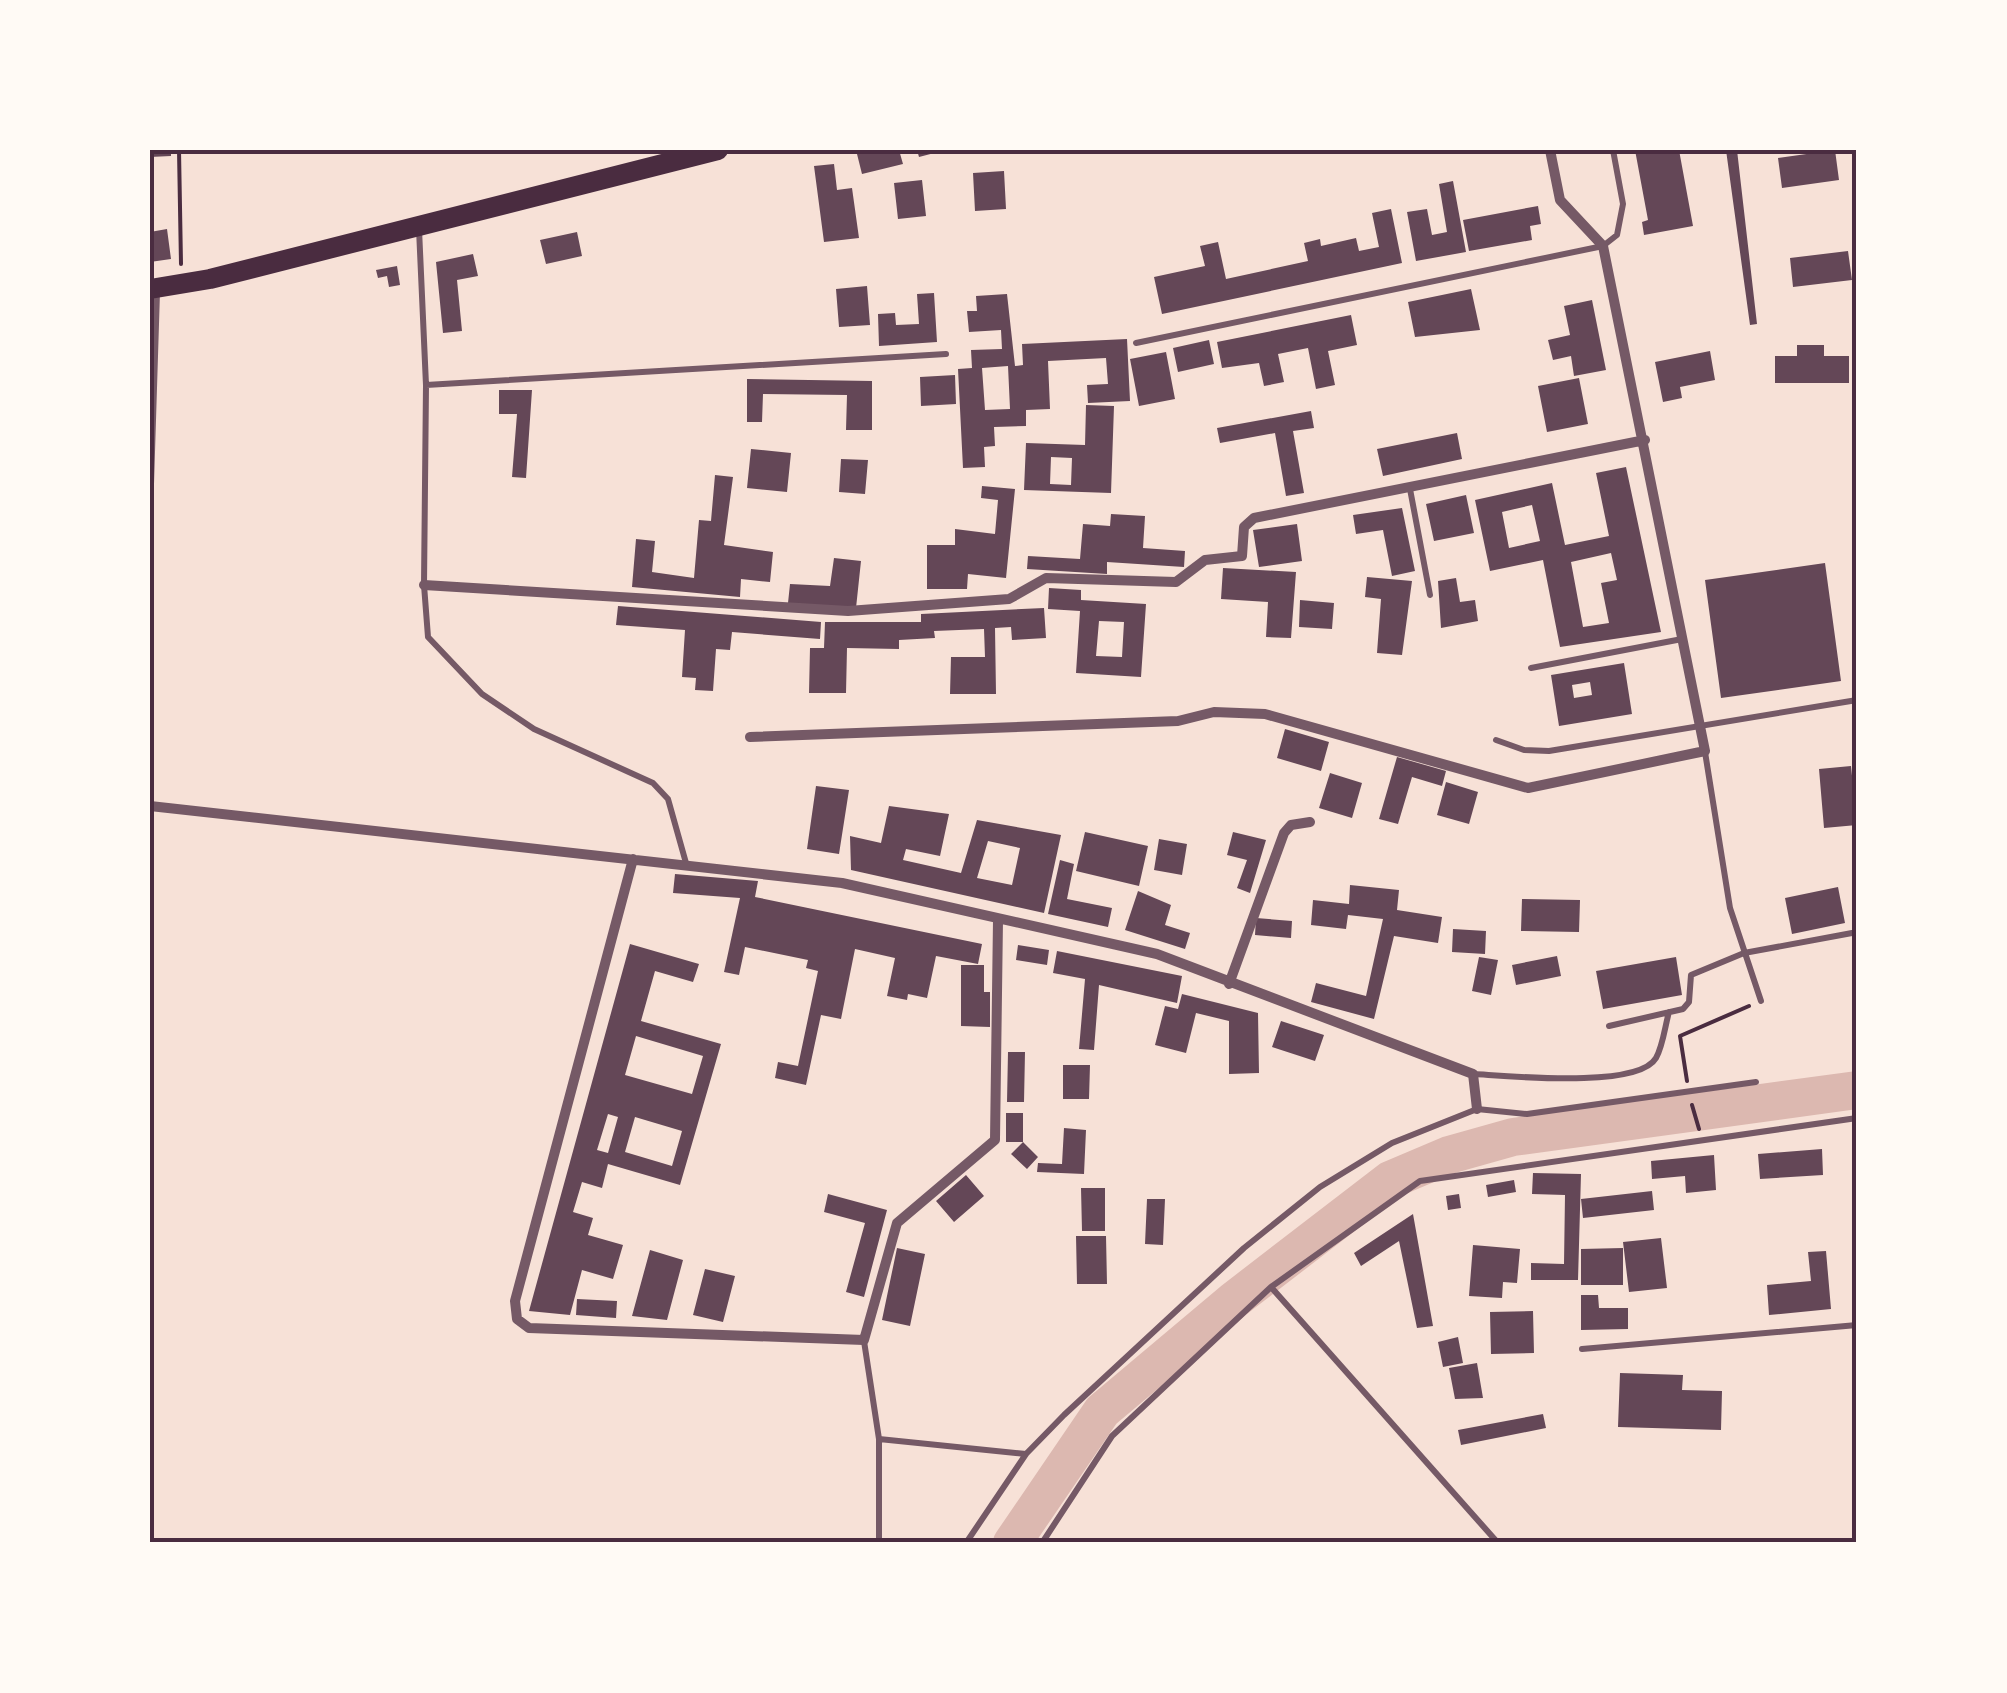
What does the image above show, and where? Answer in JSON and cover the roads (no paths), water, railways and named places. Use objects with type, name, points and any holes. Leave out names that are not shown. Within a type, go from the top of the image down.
[{"type":"main road","points":[[154,288],[718,150]]},
{"type":"street","points":[[750,737],[1178,721],[1242,710],[1528,788],[1705,751],[1603,246],[1560,200],[1550,150]]},
{"type":"street","points":[[424,585],[848,610],[1009,600],[1046,578],[1176,582],[1205,560],[1242,556],[1244,527],[1254,518],[1645,440]]},
{"type":"street","points":[[150,806],[842,883],[1157,954],[1472,1074],[1477,1109]]},
{"type":"street","points":[[1229,984],[1284,833],[1291,825],[1310,822]]},
{"type":"street","points":[[633,859],[515,1301],[516,1319],[529,1328],[864,1340],[897,1223],[995,1140],[998,920]]},
{"type":"lane","points":[[1136,343],[1603,246],[1617,235],[1624,204],[1614,150]]},
{"type":"lane","points":[[419,226],[426,385],[424,585],[428,636],[482,694],[534,729],[653,782],[668,799],[686,863]]},
{"type":"lane","points":[[150,516],[154,288]]},
{"type":"lane","points":[[426,385],[946,354]]},
{"type":"lane","points":[[1410,489],[1430,595]]},
{"type":"lane","points":[[1531,668],[1683,639]]},
{"type":"lane","points":[[1496,740],[1524,750],[1549,751],[1857,700]]},
{"type":"lane","points":[[1705,751],[1730,908],[1760,1002]]},
{"type":"lane","points":[[1609,1026],[1669,1012],[1689,1002],[1691,975],[1744,954],[1852,933]]},
{"type":"lane","points":[[1472,1074],[1558,1077],[1638,1072],[1656,1059],[1669,1012]]},
{"type":"lane","points":[[966,1543],[1026,1454],[1244,1248],[1320,1187],[1392,1143],[1477,1109],[1526,1114],[1756,1082]]},
{"type":"lane","points":[[1042,1543],[1112,1436],[1271,1287],[1420,1181],[1564,1158],[1704,1144],[1857,1118]]},
{"type":"lane","points":[[1271,1287],[1498,1543]]},
{"type":"lane","points":[[1582,1349],[1857,1325]]},
{"type":"lane","points":[[864,1340],[879,1439],[879,1543]]},
{"type":"lane","points":[[879,1439],[1026,1454]]},
{"type":"waterway","points":[[1012,1543],[1102,1411],[1234,1300],[1390,1180],[1449,1155],[1513,1137],[1857,1090]]}]
